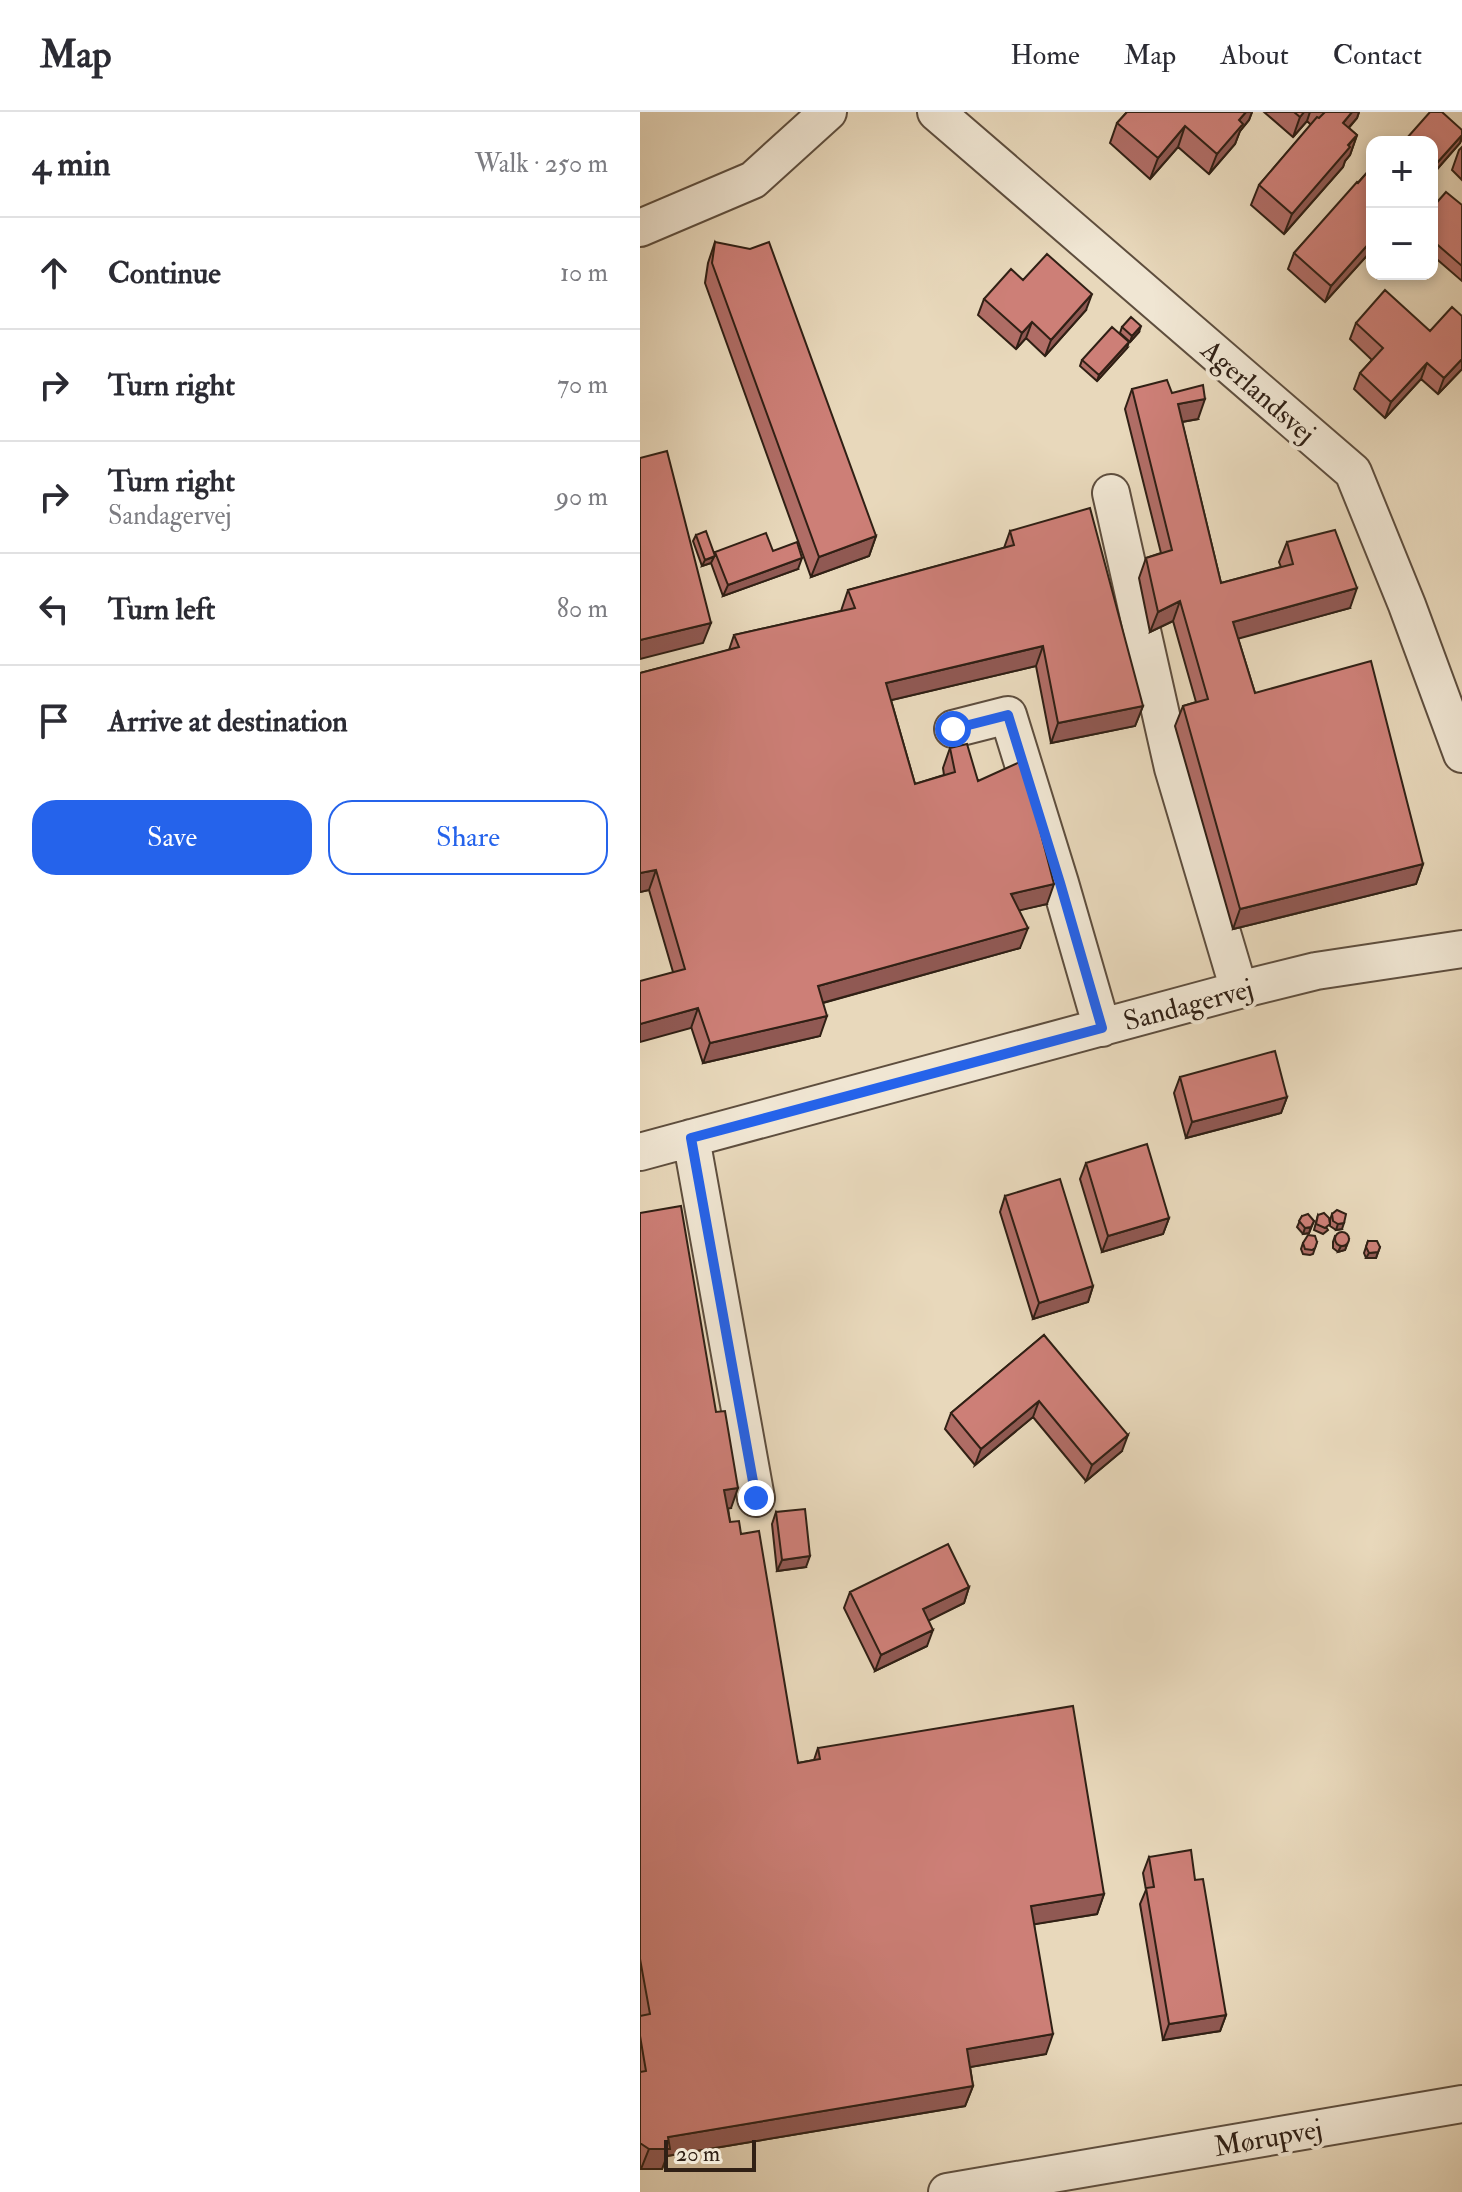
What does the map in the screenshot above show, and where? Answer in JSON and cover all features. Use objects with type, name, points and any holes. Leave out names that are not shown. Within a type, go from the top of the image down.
[{"type":"street","points":[[640,228],[753,180],[828,112]]},
{"type":"street","name":"Agerlandsvej","points":[[936,112],[1353,472],[1407,605],[1462,754]]},
{"type":"street","points":[[1111,493],[1173,768],[1239,990]]},
{"type":"street","points":[[953,729],[1008,715],[1102,1028]]},
{"type":"street","name":"Sandagervej","points":[[640,1152],[1239,990],[1316,971],[1462,949]]},
{"type":"street","points":[[691,1138],[756,1498]]},
{"type":"street","name":"Mørupvej","points":[[947,2192],[1075,2181],[1462,2104]]},
{"type":"building","points":[[1127,112],[1246,112],[1239,120],[1243,124],[1217,154],[1185,126],[1158,158],[1117,123]]},
{"type":"building","points":[[1325,112],[1352,112],[1343,123],[1357,135],[1292,214],[1259,185],[1317,117]]},
{"type":"building","points":[[1430,112],[1442,112],[1462,130],[1462,135],[1438,162],[1438,136],[1409,136]]},
{"type":"building","points":[[1366,174],[1366,247],[1331,286],[1294,253]]},
{"type":"building","points":[[1446,192],[1462,205],[1462,266],[1438,245],[1438,201]]},
{"type":"building","points":[[715,242],[750,249],[769,242],[876,536],[819,557],[712,263]]},
{"type":"building","points":[[1047,254],[1092,294],[1051,340],[1032,322],[1022,333],[984,299],[1011,269],[1023,280]]},
{"type":"building","points":[[1385,290],[1430,331],[1452,307],[1462,316],[1462,359],[1444,378],[1427,363],[1391,402],[1360,373],[1383,348],[1356,323]]},
{"type":"building","points":[[1131,317],[1141,326],[1132,336],[1122,327]]},
{"type":"building","points":[[1112,327],[1129,342],[1099,375],[1082,360]]},
{"type":"building","points":[[1167,380],[1172,393],[1203,385],[1205,399],[1178,404],[1221,583],[1293,564],[1287,542],[1335,530],[1357,588],[1233,622],[1255,693],[1371,661],[1423,864],[1240,909],[1183,706],[1208,699],[1180,601],[1158,612],[1146,558],[1172,550],[1132,389]]},
{"type":"building","points":[[667,451],[711,623],[640,640],[640,458]]},
{"type":"building","points":[[1090,508],[1143,706],[1058,723],[1043,646],[886,683],[915,784],[955,772],[950,748],[967,744],[978,781],[1022,761],[1054,884],[1011,894],[1028,928],[818,986],[827,1016],[710,1043],[698,1008],[640,1024],[640,981],[685,969],[656,870],[640,873],[640,673],[739,647],[734,635],[855,608],[848,590],[1014,545],[1010,531]]},
{"type":"building","points":[[706,531],[715,556],[705,560],[696,535]]},
{"type":"building","points":[[766,533],[773,551],[797,542],[802,558],[728,585],[715,552]]},
{"type":"building","points":[[1275,1051],[1287,1097],[1192,1122],[1180,1077]]},
{"type":"building","points":[[1147,1144],[1169,1218],[1108,1236],[1086,1163]]},
{"type":"building","points":[[1060,1179],[1093,1286],[1039,1303],[1005,1196]]},
{"type":"building","points":[[681,1206],[716,1412],[725,1411],[738,1488],[724,1490],[730,1522],[739,1521],[741,1534],[759,1531],[798,1763],[820,1759],[818,1748],[1073,1706],[1104,1894],[1031,1906],[1053,2034],[967,2049],[973,2086],[668,2137],[670,2149],[649,2149],[640,2143],[640,2072],[646,2071],[640,2016],[650,2014],[640,1959],[640,1213]]},
{"type":"building","points":[[1337,1210],[1346,1214],[1344,1223],[1333,1221],[1332,1214]]},
{"type":"building","points":[[1324,1213],[1330,1224],[1325,1228],[1316,1224],[1318,1215]]},
{"type":"building","points":[[1308,1214],[1314,1221],[1311,1227],[1305,1228],[1299,1221]]},
{"type":"building","points":[[1342,1232],[1349,1239],[1342,1246],[1335,1239]]},
{"type":"building","points":[[1308,1235],[1315,1236],[1317,1242],[1312,1250],[1305,1249],[1303,1243]]},
{"type":"building","points":[[1368,1241],[1377,1241],[1380,1247],[1378,1252],[1369,1253],[1366,1247]]},
{"type":"building","points":[[1044,1335],[1128,1435],[1092,1465],[1039,1401],[981,1449],[951,1413]]},
{"type":"building","points":[[805,1509],[810,1556],[782,1560],[776,1512]]},
{"type":"building","points":[[948,1544],[969,1587],[923,1609],[933,1630],[881,1655],[850,1592]]},
{"type":"building","points":[[1191,1850],[1195,1880],[1203,1879],[1226,2015],[1169,2024],[1146,1888],[1154,1887],[1149,1857]]},
{"type":"route","points":[[756,1498],[691,1138],[1102,1028],[1008,715],[953,729]]}]
